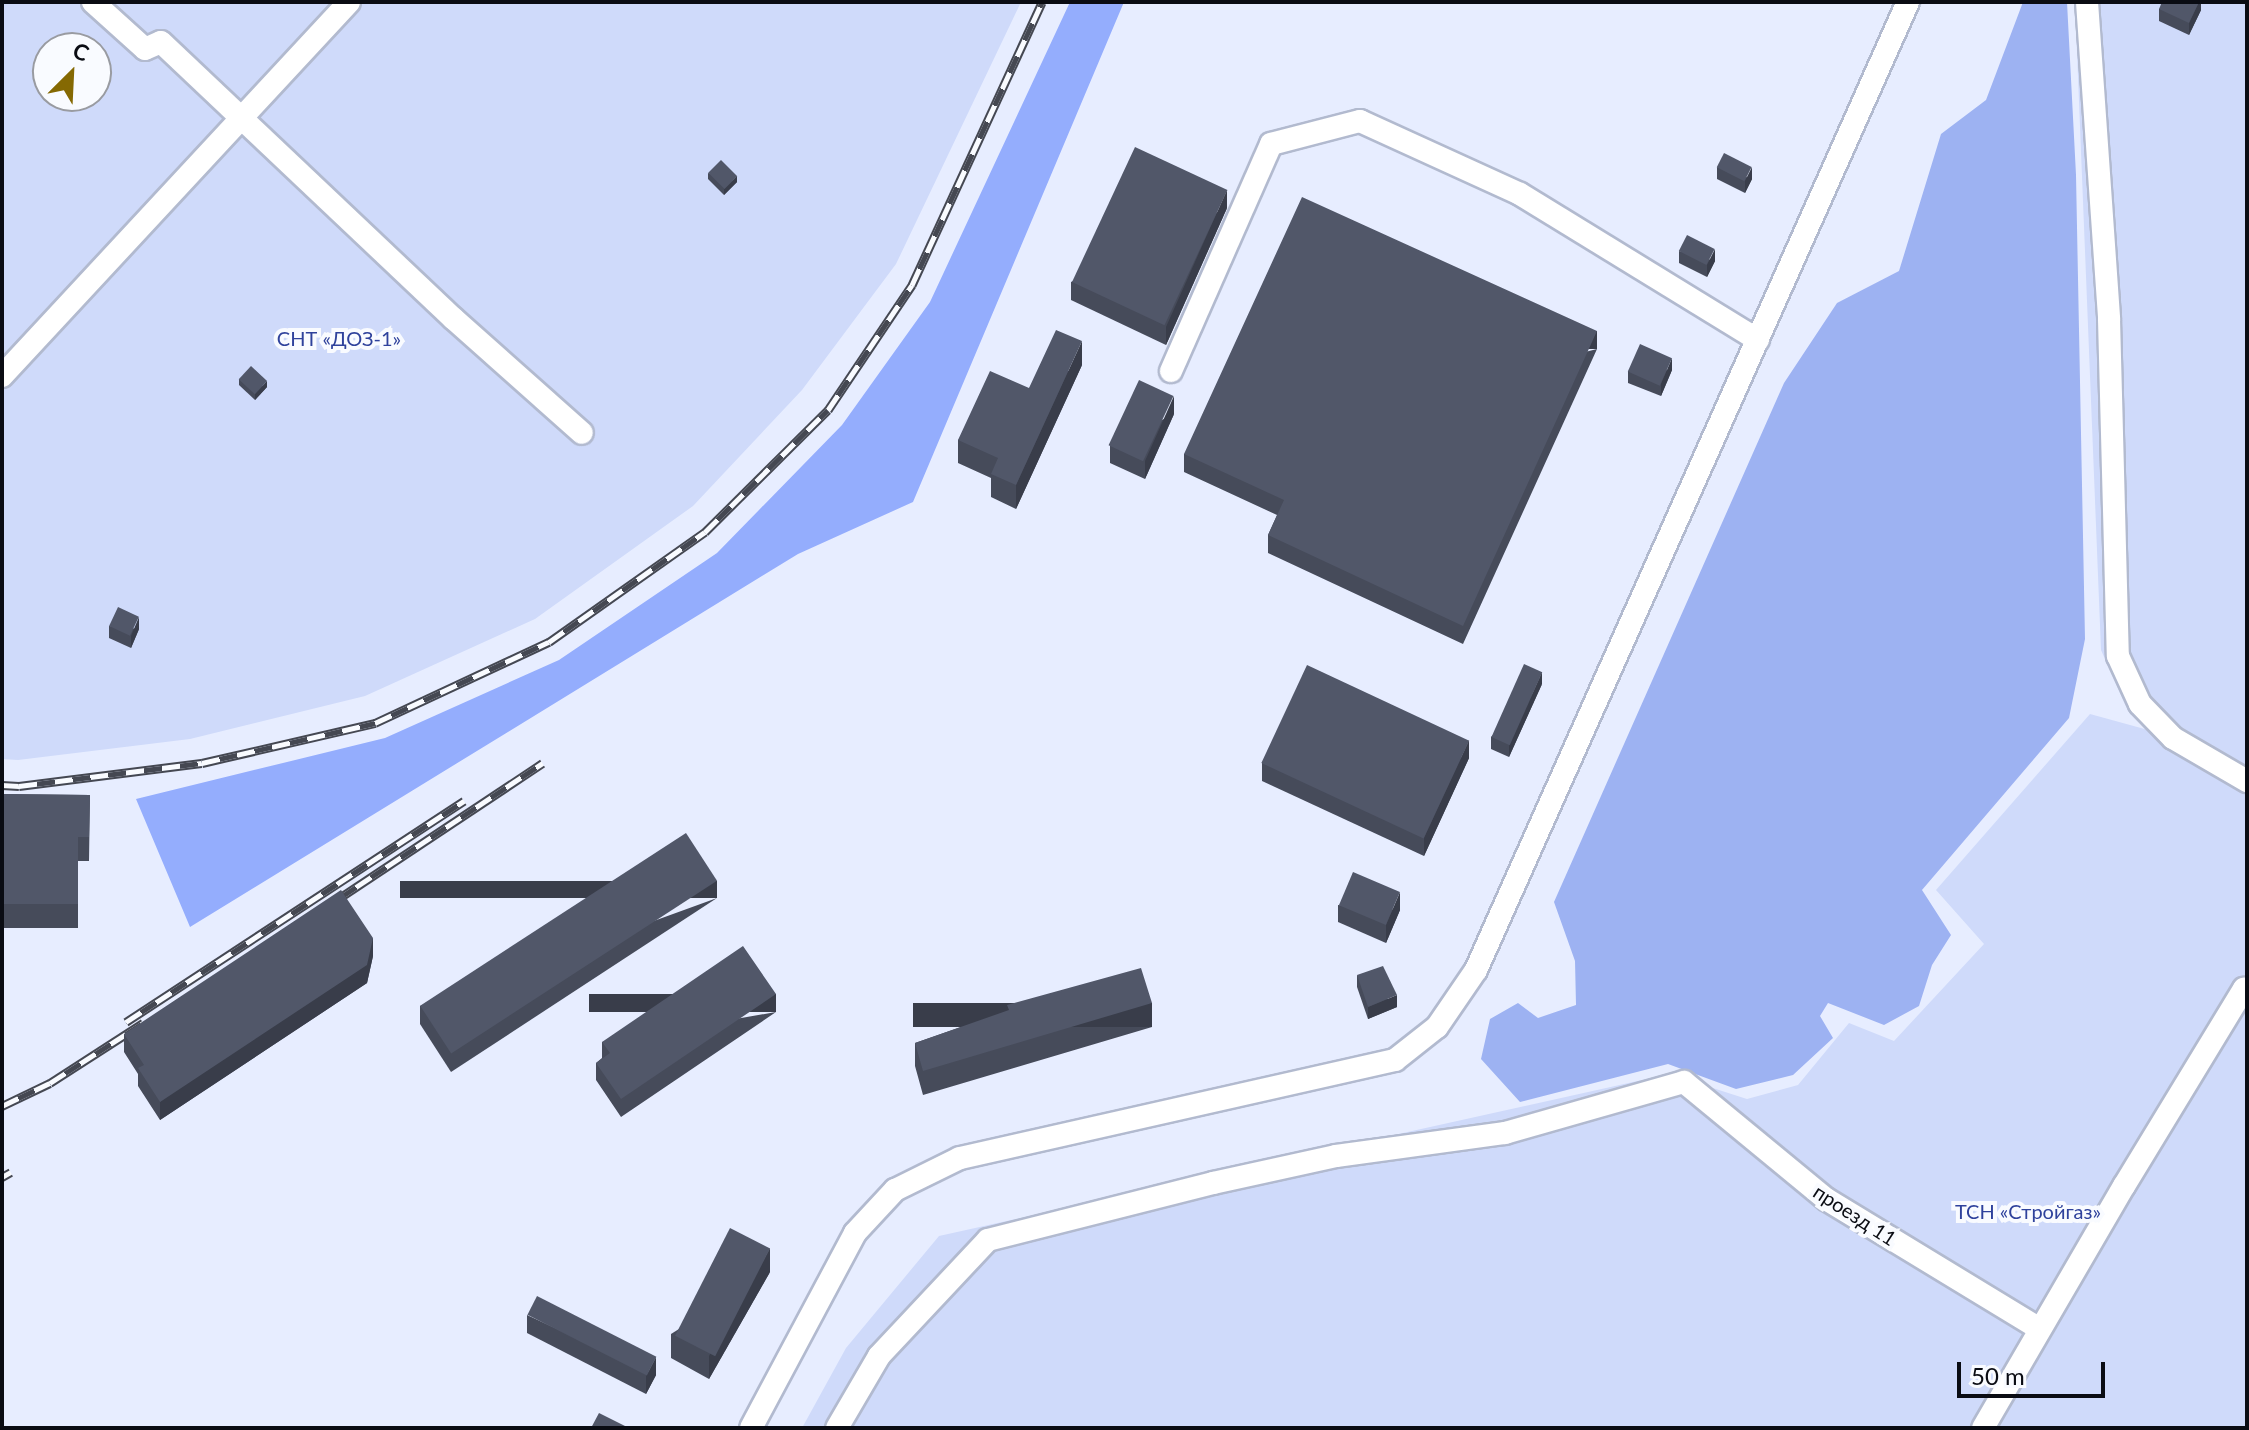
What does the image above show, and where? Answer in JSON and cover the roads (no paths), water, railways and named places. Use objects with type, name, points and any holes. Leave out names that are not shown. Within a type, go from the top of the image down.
[{"type":"street","points":[[93,2],[145,49],[161,42],[347,214],[454,319],[582,433]]},
{"type":"street","points":[[2,376],[349,2]]},
{"type":"street","points":[[751,1428],[855,1233],[895,1190],[960,1158],[1395,1060],[1437,1027],[1476,970],[1908,2]]},
{"type":"street","points":[[2087,2],[2109,319],[2118,656],[2140,704],[2173,738],[2247,781]]},
{"type":"street","points":[[1171,371],[1271,144],[1360,121],[1520,194],[1758,340]]},
{"type":"street","points":[[1983,1428],[2245,990]]},
{"type":"street","name":"проезд 11","points":[[837,1428],[879,1356],[988,1240],[1213,1183],[1336,1156],[1505,1133],[1684,1082],[1826,1199],[2040,1329]]},
{"type":"railway","points":[[2,785],[19,786],[202,763],[375,723],[549,642],[705,532],[828,410],[912,285],[1042,2]]},
{"type":"railway","points":[[326,907],[543,763]]},
{"type":"railway","points":[[126,1022],[464,801]]},
{"type":"railway","points":[[2,1106],[50,1083],[143,1023]]},
{"type":"railway","points":[[2,1177],[11,1172]]},
{"type":"park label","name":"СНТ «ДОЗ-1»","points":[[339,338]]},
{"type":"park label","name":"ТСН «Стройгаз»","points":[[2028,1211]]}]
